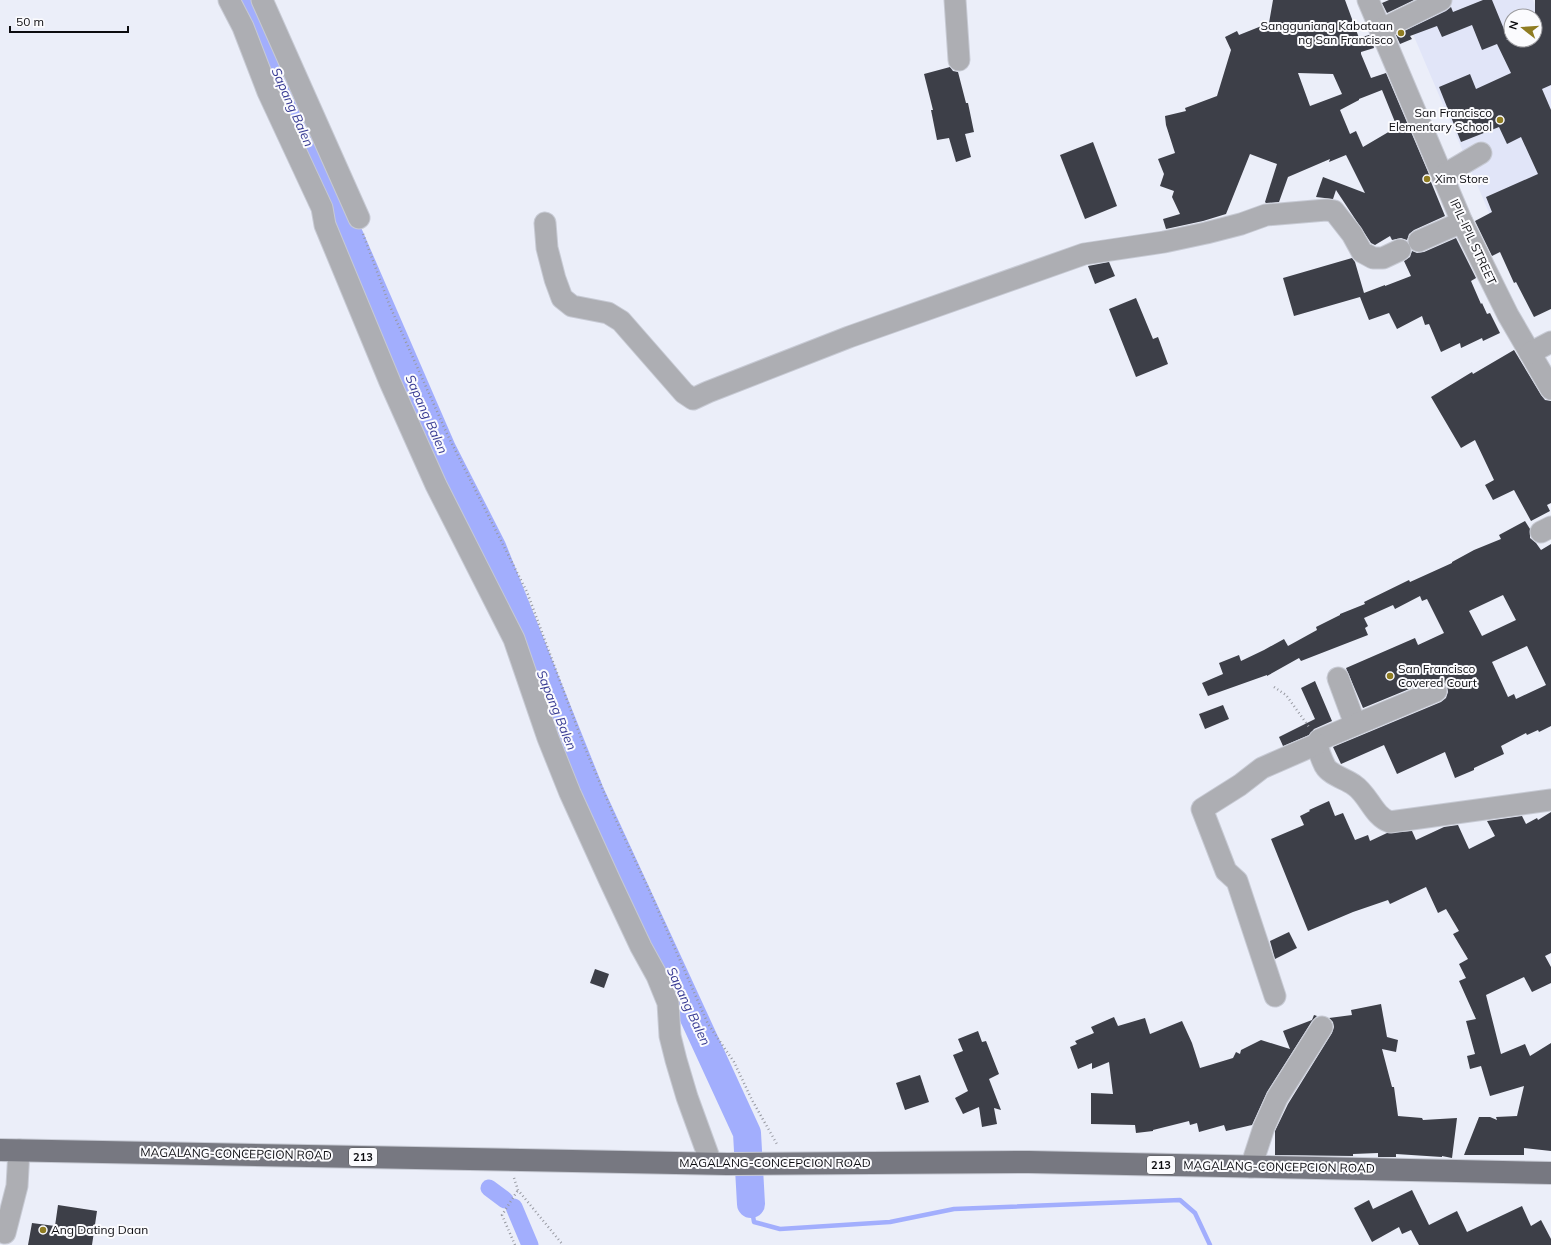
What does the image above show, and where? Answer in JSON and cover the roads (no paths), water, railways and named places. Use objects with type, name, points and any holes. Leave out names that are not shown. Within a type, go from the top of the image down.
[{"type":"main road","name":"MAGALANG-CONCEPCION ROAD","points":[[9,1150],[779,1164],[1028,1162],[1551,1172]]},
{"type":"street","points":[[229,0],[243,27],[272,99],[322,208],[325,226],[390,382],[436,485],[514,639],[548,738],[570,793],[622,908],[657,976],[668,1003],[670,1036],[687,1097],[719,1163]]},
{"type":"street","points":[[262,0],[358,216],[325,226]]},
{"type":"street","points":[[955,0],[959,60]]},
{"type":"street","name":"IPIL-IPIL STREET","points":[[1368,0],[1462,222],[1508,315],[1551,389]]},
{"type":"street","points":[[1380,30],[1441,0]]},
{"type":"street","points":[[1442,176],[1481,153]]},
{"type":"street","points":[[545,223],[547,248],[555,279],[562,298],[572,306],[608,313],[621,321],[684,393],[693,400],[708,392],[849,337],[1084,254],[1164,242],[1241,224],[1266,215],[1326,210],[1334,211],[1352,234],[1362,252],[1373,258],[1383,258],[1400,250]]},
{"type":"street","points":[[1419,241],[1462,222]]},
{"type":"street","points":[[1530,353],[1551,342]]},
{"type":"street","points":[[1338,678],[1355,724]]},
{"type":"street","points":[[1275,996],[1237,881],[1226,871],[1202,808],[1240,785],[1262,768],[1355,724],[1436,691]]},
{"type":"street","points":[[1318,742],[1326,767],[1330,771],[1354,785],[1364,794],[1382,819],[1390,822],[1551,800]]},
{"type":"street","points":[[1251,1167],[1264,1126],[1277,1098],[1322,1027]]},
{"type":"street","points":[[5,1233],[17,1186],[9,1150]]},
{"type":"waterway","name":"Sapang Balen","points":[[247,0],[340,215]]},
{"type":"waterway","name":"Sapang Balen","points":[[343,221],[442,449],[492,547],[590,792],[747,1133],[751,1204]]},
{"type":"waterway","points":[[489,1188],[505,1200]]},
{"type":"waterway","points":[[751,1204],[754,1222],[780,1229],[890,1222],[954,1209],[1180,1200],[1195,1213],[1210,1245]]},
{"type":"waterway","points":[[514,1207],[530,1245]]},
{"type":"place","name":"Sangguniang Kabataan ng San Francisco","points":[[1401,33]]},
{"type":"place","name":"San Francisco Elementary School","points":[[1500,120]]},
{"type":"place","name":"Xim Store","points":[[1427,179]]},
{"type":"place","name":"San Francisco Covered Court","points":[[1390,676]]},
{"type":"place","name":"Ang Dating Daan","points":[[43,1230]]}]
